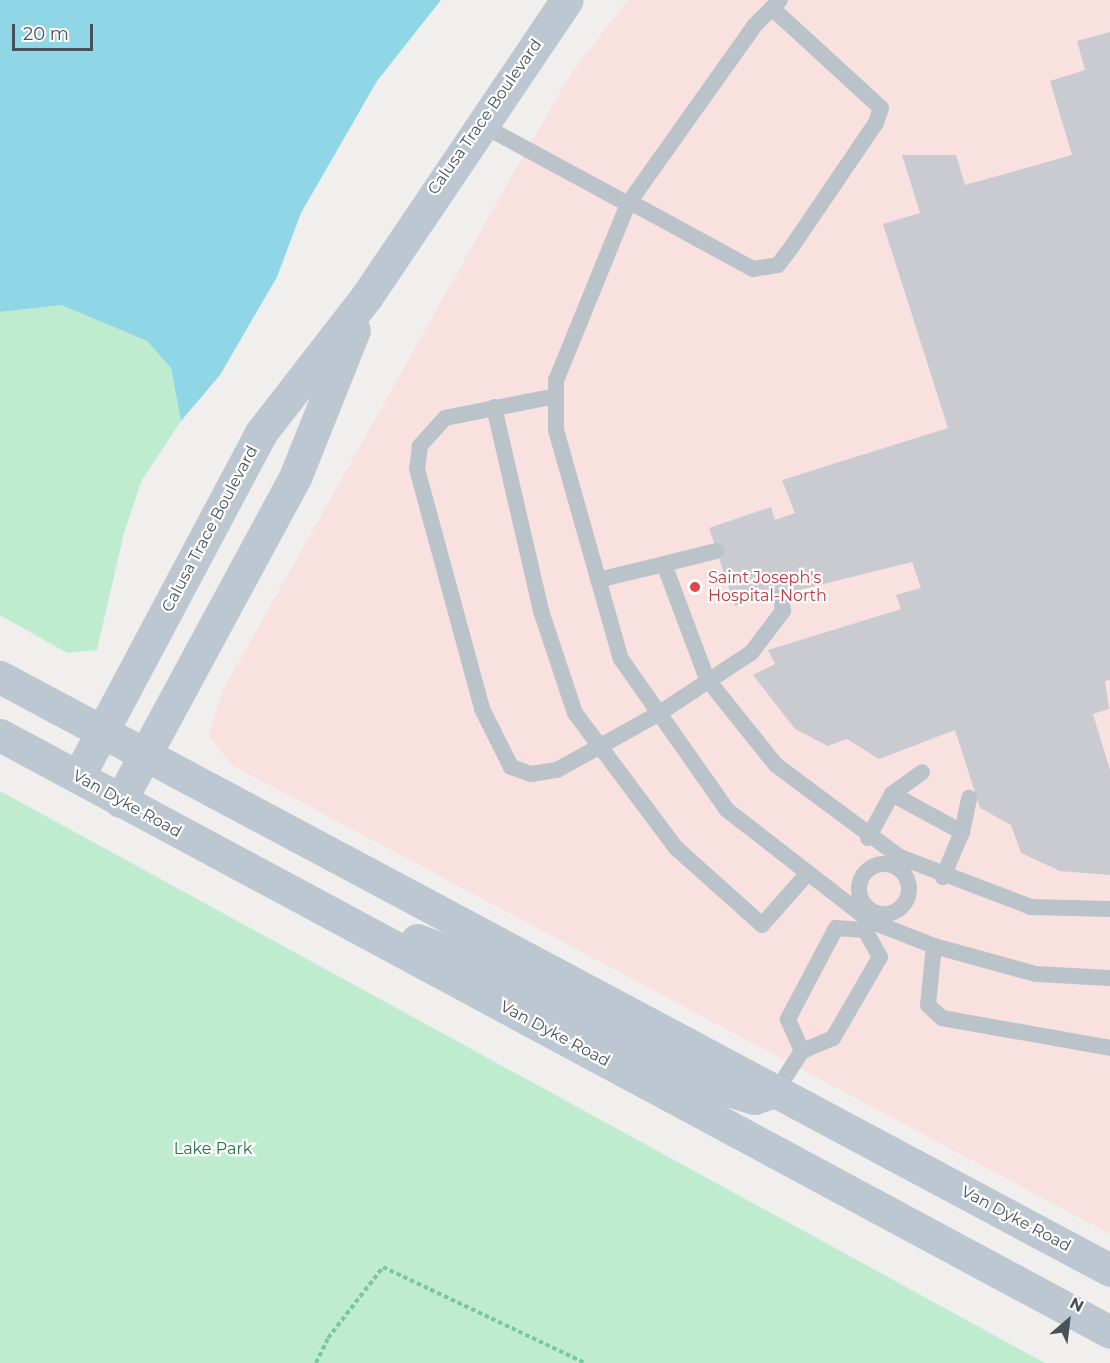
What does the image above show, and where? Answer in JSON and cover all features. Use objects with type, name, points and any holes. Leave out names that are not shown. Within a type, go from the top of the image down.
[{"type":"main road","name":"Calusa Trace Boulevard","points":[[78,777],[260,434],[367,296],[480,124],[567,0]]},
{"type":"main road","name":"Calusa Trace Boulevard","points":[[120,801],[296,475],[367,296]]},
{"type":"main road","name":"Van Dyke Road","points":[[0,677],[143,756],[1110,1270]]},
{"type":"main road","name":"Van Dyke Road","points":[[0,735],[1110,1332]]},
{"type":"main road","points":[[276,885],[482,966],[689,1078],[754,1098],[776,1091]]},
{"type":"lane","points":[[480,124],[629,203],[753,269],[778,265],[876,123],[880,108],[776,4],[629,203],[556,380],[556,430],[621,659],[727,810],[870,921],[934,946],[1036,974],[1110,978]]},
{"type":"lane","points":[[556,396],[445,418],[430,430],[420,446],[417,469],[482,709],[511,767],[531,774],[557,770],[658,714],[707,679],[752,653],[769,633],[783,610],[781,595]]},
{"type":"lane","points":[[494,407],[554,658],[575,712],[676,848],[762,925],[808,873]]},
{"type":"lane","points":[[598,580],[716,551]]},
{"type":"lane","points":[[664,564],[707,679],[776,765],[898,862],[1031,907],[1110,909]]},
{"type":"lane","points":[[868,838],[892,794],[922,772]]},
{"type":"lane","points":[[892,794],[962,832]]},
{"type":"lane","points":[[943,877],[962,832],[969,798]]},
{"type":"lane","points":[[776,1091],[802,1051],[834,1038],[880,957],[870,921],[860,897],[860,881],[877,865],[898,862]]},
{"type":"lane","points":[[802,1051],[788,1019],[836,928],[870,921],[897,912],[908,898],[909,882],[898,862]]},
{"type":"lane","points":[[934,946],[928,1005],[942,1018],[1110,1048]]},
{"type":"path","points":[[315,1363],[327,1338],[383,1267],[585,1363]]},
{"type":"shaded area","name":"Saint Joseph's Hospital-North","points":[[628,0],[1110,0],[1110,1234],[232,765],[209,736],[222,692],[501,195],[572,72]]},
{"type":"green space","points":[[61,305],[147,341],[171,368],[181,421],[142,480],[124,533],[97,650],[67,653],[0,615],[0,312]]},
{"type":"green space","name":"Lake Park","points":[[0,791],[1045,1363],[0,1363]]},
{"type":"water","points":[[0,0],[441,0],[377,81],[301,213],[277,277],[220,375],[181,421],[171,368],[147,341],[61,305],[0,312]]},
{"type":"building","points":[[1110,32],[1110,680],[1105,681],[1109,709],[1093,714],[1110,770],[1110,875],[1060,871],[1021,853],[1011,825],[980,808],[955,730],[879,759],[847,739],[828,746],[795,729],[753,675],[775,664],[768,650],[901,609],[896,595],[921,588],[912,562],[735,606],[709,528],[771,507],[775,520],[795,513],[782,480],[948,428],[883,224],[920,213],[902,155],[956,155],[965,185],[1072,155],[1050,81],[1085,70],[1077,41]]},
{"type":"place","name":"Saint Joseph's Hospital-North","points":[[695,587]]}]
